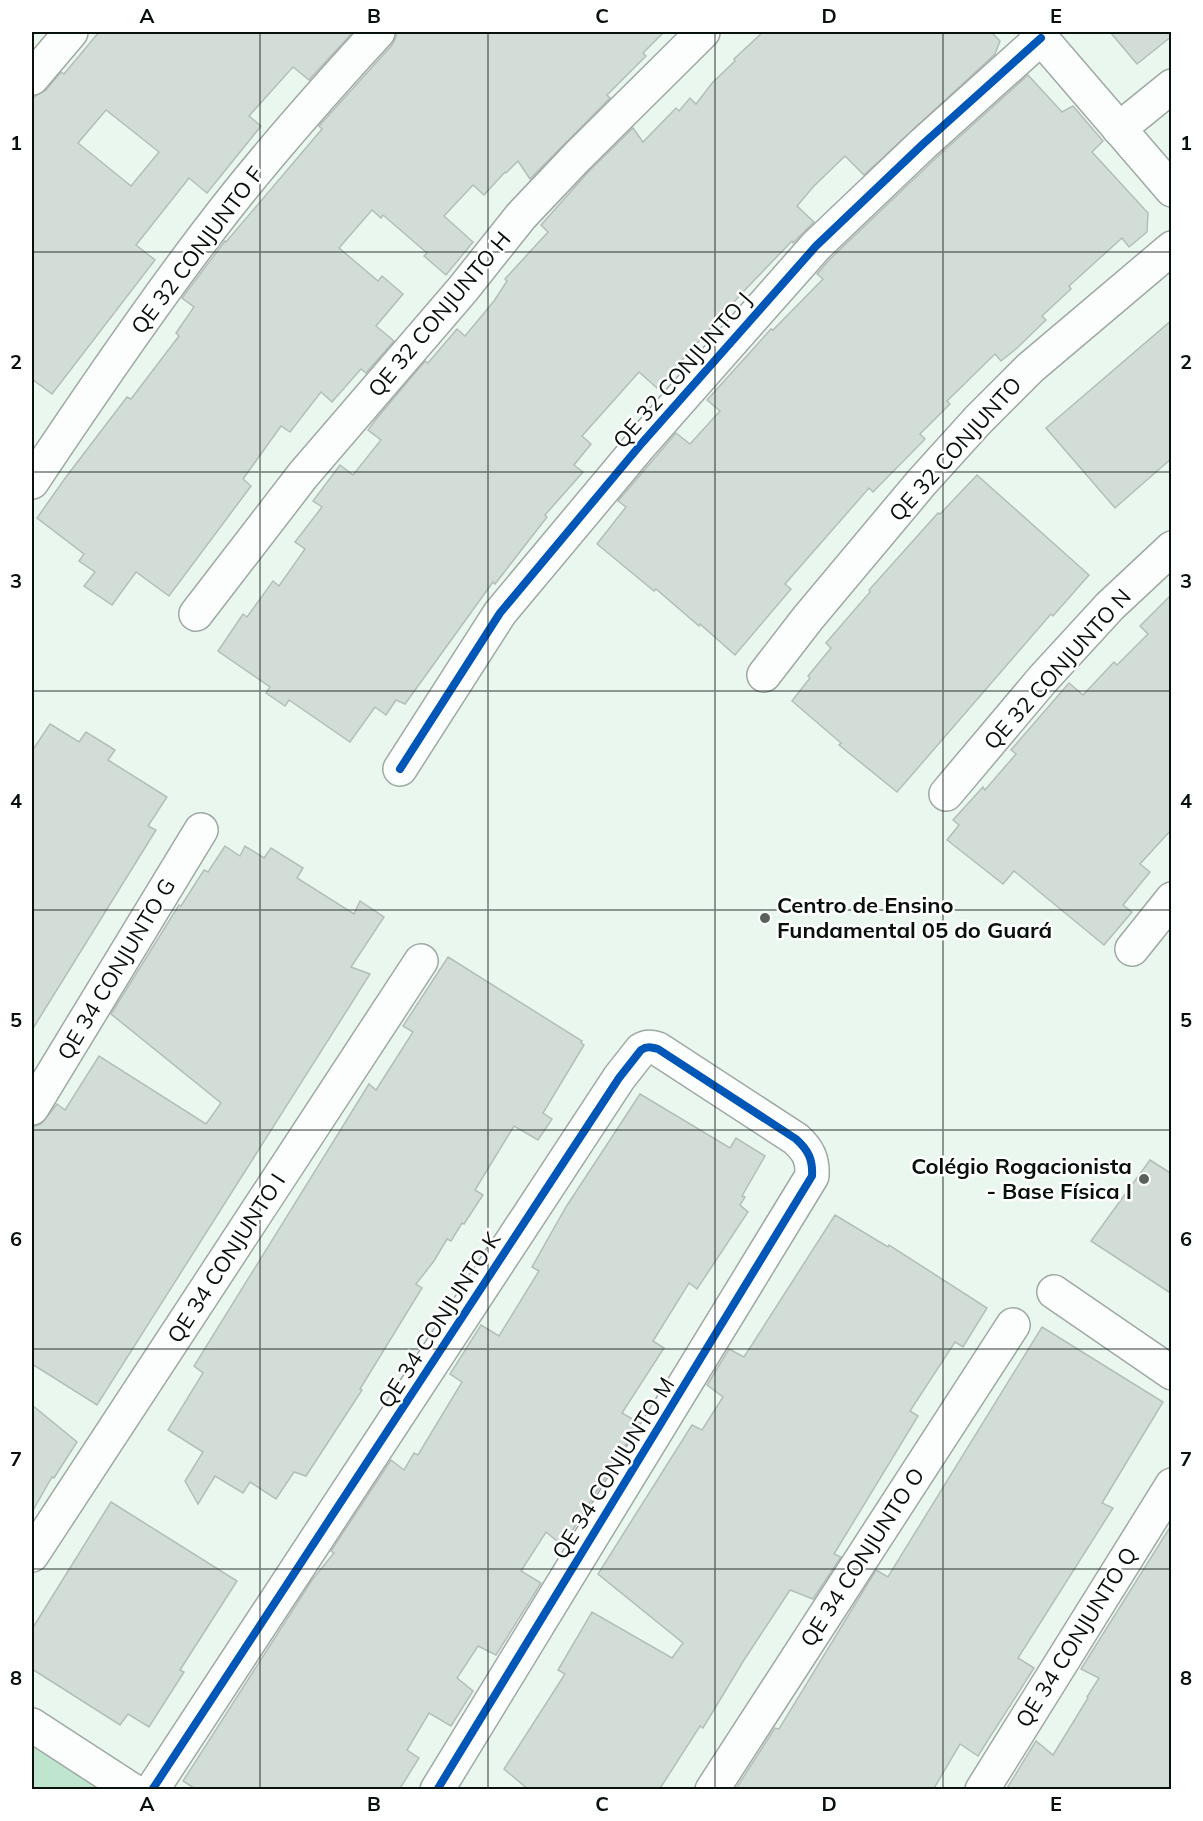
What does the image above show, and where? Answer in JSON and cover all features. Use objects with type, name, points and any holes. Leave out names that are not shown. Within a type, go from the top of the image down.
[{"type":"street","points":[[32,78],[70,32]]},
{"type":"street","name":"QE 32 CONJUNTO F","points":[[32,482],[119,354],[212,225],[280,142],[378,32]]},
{"type":"street","name":"QE 32 CONJUNTO H","points":[[196,614],[303,475],[464,289],[521,216],[703,32]]},
{"type":"street","points":[[1038,35],[1172,190]]},
{"type":"street","name":"QE 32 CONJUNTO J","points":[[400,769],[500,613],[540,562],[698,380],[816,246],[1038,35]]},
{"type":"street","points":[[1119,129],[1172,86]]},
{"type":"street","name":"QE 32 CONJUNTO","points":[[764,675],[808,618],[978,420],[1030,368],[1172,248]]},
{"type":"street","name":"QE 32 CONJUNTO N","points":[[946,794],[1042,680],[1110,606],[1172,548]]},
{"type":"street","name":"QE 34 CONJUNTO G","points":[[32,1108],[201,830]]},
{"type":"street","points":[[1132,948],[1172,899]]},
{"type":"street","name":"QE 34 CONJUNTO I","points":[[32,1555],[422,961]]},
{"type":"street","name":"QE 34 CONJUNTO K","points":[[152,1790],[635,1055],[639,1040],[658,1049],[796,1139],[806,1149],[813,1163]]},
{"type":"street","name":"QE 34 CONJUNTO M","points":[[437,1790],[805,1190],[812,1176],[813,1163]]},
{"type":"street","points":[[1054,1292],[1172,1373]]},
{"type":"street","name":"QE 34 CONJUNTO O","points":[[712,1790],[1013,1325]]},
{"type":"street","name":"QE 34 CONJUNTO Q","points":[[982,1790],[1172,1485]]},
{"type":"street","points":[[32,1725],[132,1790]]},
{"type":"green space","points":[[32,1738],[106,1789],[32,1789]]},
{"type":"building","points":[[99,32],[353,32],[309,80],[293,67],[249,116],[261,126],[207,193],[189,178],[136,245],[155,260],[52,394],[32,379],[32,101],[35,96],[46,90],[61,72],[64,74]],"holes":[[[106,110],[159,152],[131,186],[78,143]]]},
{"type":"building","points":[[396,32],[664,32],[643,53],[646,56],[607,95],[610,98],[530,179],[518,161],[484,195],[473,185],[444,216],[473,242],[446,275],[424,256],[427,253],[383,215],[381,218],[372,210],[339,248],[378,281],[382,276],[403,294],[376,326],[394,341],[366,373],[361,369],[332,402],[321,392],[290,432],[281,426],[243,479],[251,486],[169,596],[136,572],[112,605],[84,586],[95,572],[79,561],[84,554],[37,518],[127,397],[131,399],[179,336],[176,333],[194,307],[182,298],[225,241],[322,129],[319,126],[392,45]]},
{"type":"building","points":[[763,32],[991,32],[1000,41],[995,54],[864,175],[845,156],[814,186],[797,206],[814,222],[793,243],[792,241],[742,293],[657,388],[639,372],[582,436],[591,444],[574,465],[583,472],[545,515],[547,517],[495,584],[493,582],[405,704],[396,700],[386,715],[375,707],[350,742],[289,700],[285,706],[266,693],[270,687],[218,651],[243,614],[247,617],[273,581],[279,586],[305,549],[295,542],[322,507],[313,501],[340,465],[353,475],[381,440],[368,430],[377,418],[425,361],[428,363],[457,329],[465,336],[494,301],[507,281],[505,279],[548,232],[541,225],[590,170],[633,128],[643,142],[676,108],[679,111],[690,98],[696,104],[713,82],[735,61],[734,59]]},
{"type":"building","points":[[1110,32],[1172,32],[1172,36],[1137,64]]},
{"type":"building","points":[[1028,75],[1062,112],[1073,106],[1103,141],[1092,152],[1148,213],[1147,232],[1129,247],[1122,238],[1069,286],[1071,289],[1042,316],[1046,320],[1016,349],[1001,361],[995,354],[947,401],[950,404],[920,434],[925,439],[873,492],[869,488],[785,584],[791,589],[735,655],[700,624],[699,626],[656,589],[654,591],[597,544],[626,507],[618,501],[676,433],[690,444],[720,411],[707,400],[771,329],[773,330],[823,279],[817,274],[830,259],[936,158]]},
{"type":"building","points":[[1172,320],[1172,458],[1115,508],[1046,428]]},
{"type":"building","points":[[977,475],[1089,575],[1053,616],[1051,614],[897,792],[839,745],[841,743],[792,701],[810,678],[808,676],[831,648],[826,643],[870,592],[869,590],[938,513],[940,514]]},
{"type":"building","points":[[1172,594],[1172,829],[1140,864],[1150,872],[1123,905],[1132,912],[1104,945],[1014,871],[1003,884],[947,840],[959,825],[953,820],[983,787],[985,790],[1016,754],[1011,750],[1069,683],[1083,695],[1114,662],[1117,665],[1148,634],[1140,626]]},
{"type":"building","points":[[50,724],[79,742],[86,732],[115,750],[108,760],[167,797],[148,826],[156,830],[32,1030],[32,751]]},
{"type":"building","points":[[225,846],[240,856],[245,846],[264,858],[271,848],[303,868],[297,878],[354,914],[360,901],[384,917],[351,967],[370,974],[97,1405],[32,1364],[32,1127],[41,1124],[57,1104],[65,1110],[99,1056],[206,1124],[221,1103],[111,1014],[179,905],[181,906],[204,870],[208,872]]},
{"type":"building","points":[[448,957],[582,1041],[584,1045],[543,1113],[552,1119],[538,1140],[514,1126],[475,1190],[483,1195],[451,1241],[447,1239],[416,1284],[422,1288],[360,1389],[362,1390],[306,1476],[294,1472],[276,1499],[250,1482],[243,1493],[215,1476],[198,1504],[185,1481],[203,1452],[168,1430],[203,1373],[194,1366],[369,1084],[376,1090],[413,1032],[403,1026]]},
{"type":"building","points":[[640,1094],[730,1148],[736,1138],[765,1156],[742,1196],[745,1197],[740,1205],[748,1212],[697,1289],[689,1283],[653,1341],[664,1348],[622,1413],[639,1423],[563,1546],[546,1532],[521,1571],[541,1583],[496,1655],[478,1646],[457,1678],[473,1691],[451,1726],[429,1713],[407,1750],[419,1758],[399,1790],[197,1790],[183,1781],[312,1580],[334,1553],[331,1551],[391,1460],[404,1470],[414,1453],[418,1455],[462,1382],[450,1374],[481,1325],[499,1336],[539,1271],[532,1267],[566,1207]]},
{"type":"building","points":[[1150,1160],[1172,1174],[1172,1294],[1091,1241]]},
{"type":"building","points":[[835,1215],[888,1247],[889,1245],[987,1308],[963,1347],[955,1342],[910,1411],[918,1416],[834,1554],[841,1557],[813,1599],[790,1590],[703,1728],[700,1726],[659,1790],[529,1790],[504,1769],[565,1674],[558,1670],[592,1612],[672,1658],[683,1643],[598,1574],[692,1425],[702,1430],[723,1397],[707,1385],[729,1349],[744,1357]]},
{"type":"building","points":[[1042,1327],[1163,1402],[1102,1503],[1113,1508],[1018,1658],[1034,1668],[978,1756],[960,1744],[933,1790],[735,1790],[775,1728],[779,1729],[876,1570],[888,1577]]},
{"type":"building","points":[[32,1405],[77,1442],[54,1478],[52,1477],[32,1512]]},
{"type":"building","points":[[111,1502],[237,1581],[180,1670],[184,1672],[149,1727],[128,1714],[120,1725],[32,1669],[32,1629]]},
{"type":"building","points":[[1172,1524],[1172,1790],[1006,1790],[1036,1741],[1053,1755],[1099,1678],[1081,1669]]},
{"type":"cycle path","points":[[400,769],[500,613],[642,443],[816,246],[923,144],[1041,38]]},
{"type":"cycle path","points":[[152,1790],[619,1078],[641,1050],[649,1047],[658,1049],[796,1139],[809,1155],[812,1176],[437,1790]]},
{"type":"place","name":"Centro de Ensino Fundamental 05 do Guará","points":[[765,918]]},
{"type":"place","name":"Colégio Rogacionista - Base Física I","points":[[1144,1179]]}]
